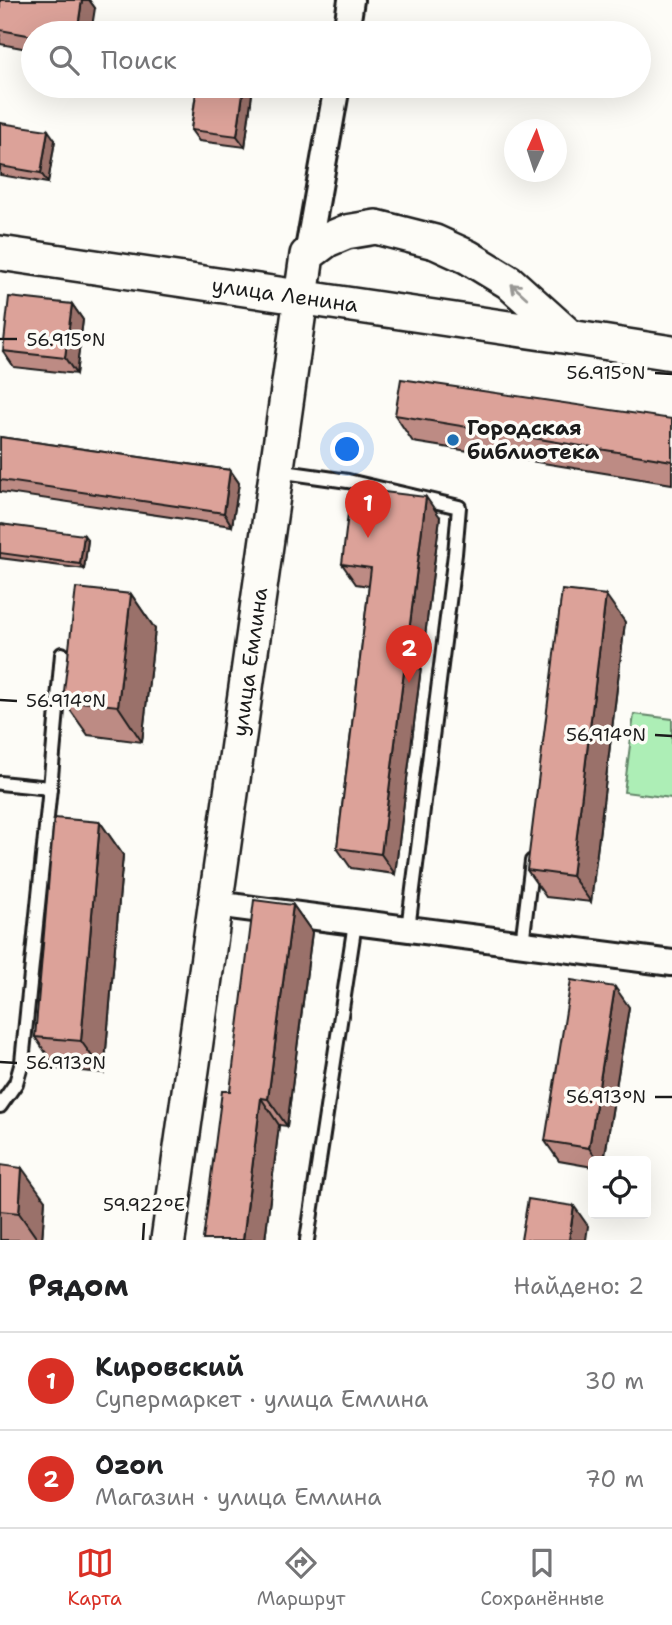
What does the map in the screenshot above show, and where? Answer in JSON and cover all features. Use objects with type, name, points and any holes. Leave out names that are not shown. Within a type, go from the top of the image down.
[{"type":"street","points":[[348,21],[351,0]]},
{"type":"street","name":"улица Емлина","points":[[167,1240],[307,255],[335,98]]},
{"type":"street","name":"улица Ленина","points":[[307,255],[327,240],[346,232],[376,227],[435,242],[468,257],[509,282],[570,337]]},
{"type":"street","name":"улица Ленина","points":[[0,253],[672,354]]},
{"type":"street","points":[[215,904],[672,964]]},
{"type":"lane","points":[[277,471],[348,481],[459,507],[408,929]]},
{"type":"lane","points":[[0,1107],[16,1083],[22,1062],[62,654]]},
{"type":"lane","points":[[0,783],[50,788]]},
{"type":"lane","points":[[522,944],[533,849]]},
{"type":"lane","points":[[307,1240],[355,923]]},
{"type":"green space","points":[[634,714],[672,719],[672,798],[624,792]]},
{"type":"building","points":[[0,0],[82,0],[79,21],[21,21],[21,34],[0,30]]},
{"type":"building","points":[[195,98],[242,98],[237,136],[191,130]]},
{"type":"building","points":[[0,123],[48,130],[41,173],[0,166]]},
{"type":"building","points":[[9,297],[72,304],[65,358],[3,351]]},
{"type":"building","points":[[401,379],[672,419],[672,461],[395,415]]},
{"type":"building","points":[[0,437],[230,470],[224,513],[0,480]]},
{"type":"building","points":[[351,488],[426,497],[381,854],[337,848],[371,568],[342,564]]},
{"type":"building","points":[[0,524],[84,535],[80,564],[0,553]]},
{"type":"building","points":[[76,588],[131,594],[118,706],[63,700]]},
{"type":"building","points":[[562,590],[606,595],[572,876],[527,870]]},
{"type":"building","points":[[54,818],[100,822],[81,1041],[35,1037]]},
{"type":"building","points":[[254,900],[293,905],[268,1099],[261,1098],[243,1240],[203,1240],[222,1091],[230,1091]]},
{"type":"building","points":[[571,980],[615,987],[589,1148],[545,1141]]},
{"type":"building","points":[[0,1165],[22,1168],[19,1213],[0,1211]]},
{"type":"building","points":[[528,1199],[574,1206],[569,1240],[521,1240]]},
{"type":"place","name":"Городская библиотека","points":[[453,440]]},
{"type":"place","name":"Кировский","points":[[368,538]]},
{"type":"place","name":"Ozon","points":[[409,683]]}]
